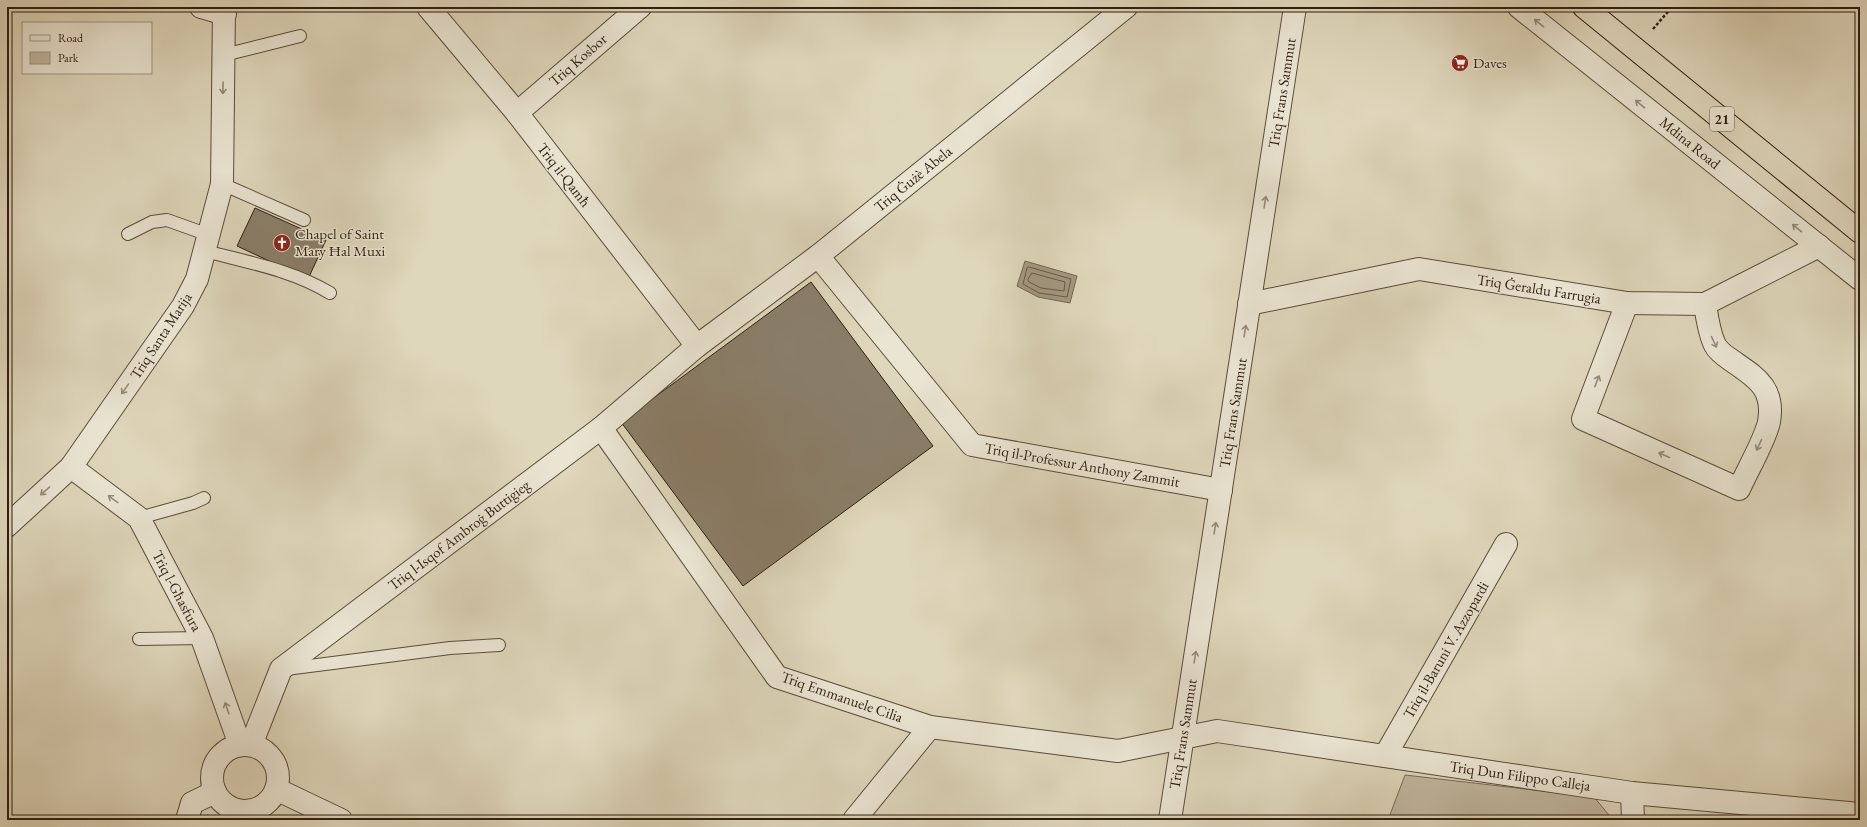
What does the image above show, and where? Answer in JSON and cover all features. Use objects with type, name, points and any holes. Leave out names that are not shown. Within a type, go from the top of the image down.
[{"type":"highway","name":"21","points":[[1584,7],[1860,232]]},
{"type":"street","points":[[201,7],[225,10]]},
{"type":"street","name":"Triq il-Qamħ","points":[[428,7],[517,113],[697,346]]},
{"type":"street","name":"Triq Kosbor","points":[[517,113],[640,7]]},
{"type":"street","name":"Triq Ġużè Abela","points":[[697,346],[818,256],[1126,7]]},
{"type":"street","name":"Triq Frans Sammut","points":[[1170,820],[1295,7]]},
{"type":"street","name":"Mdina Road","points":[[1519,7],[1860,279]]},
{"type":"street","name":"Triq Santa Marija","points":[[7,526],[71,467],[183,306],[197,279],[222,184],[225,10]]},
{"type":"street","name":"Triq Ġeraldu Farrugia","points":[[1249,304],[1420,269],[1627,303],[1705,304],[1819,246]]},
{"type":"street","name":"Triq il-Professur Anthony Zammit","points":[[818,256],[972,445],[1221,490]]},
{"type":"street","points":[[1627,303],[1583,419],[1739,489],[1769,422],[1770,410],[1763,385],[1755,376],[1726,356],[1716,347],[1705,304]]},
{"type":"street","name":"Triq l-Isqof Ambroġ Buttigieg","points":[[281,670],[601,428],[697,346]]},
{"type":"street","name":"Triq Emmanuele Cilia","points":[[601,428],[777,677],[930,727],[1118,751],[1182,738]]},
{"type":"street","name":"Triq l-Għasfura","points":[[71,467],[139,518],[202,638],[246,745]]},
{"type":"street","name":"Triq il-Baruni V. Azzopardi","points":[[1385,756],[1506,544]]},
{"type":"street","points":[[246,745],[281,670]]},
{"type":"street","points":[[854,820],[930,727]]},
{"type":"street","name":"Triq Dun Filippo Calleja","points":[[1182,738],[1217,731],[1632,793],[1860,814]]},
{"type":"street","points":[[246,745],[262,749],[271,757],[276,766],[278,777],[276,789],[271,798],[263,805],[252,810],[239,810],[222,802],[215,792],[212,781],[213,768],[218,758],[226,750],[246,745]]},
{"type":"street","points":[[276,789],[340,820]]},
{"type":"street","points":[[187,820],[192,803],[215,792]]},
{"type":"street","points":[[1632,793],[1633,820]]},
{"type":"lane","points":[[224,55],[300,36]]},
{"type":"lane","points":[[222,184],[304,220]]},
{"type":"lane","points":[[128,234],[152,222],[167,220],[207,243],[295,275],[330,293]]},
{"type":"lane","points":[[139,518],[193,504],[204,498]]},
{"type":"lane","points":[[139,639],[202,638]]},
{"type":"lane","points":[[281,670],[450,648],[499,645]]},
{"type":"path","points":[[1636,49],[1672,7]]},
{"type":"green space","points":[[1405,775],[1594,797],[1613,820],[1388,820]]},
{"type":"water","points":[[1025,261],[1077,276],[1070,303],[1038,297],[1017,286]]},
{"type":"building","name":"Chapel of Saint Mary Ħal Muxi","points":[[255,208],[326,240],[308,279],[237,246]]},
{"type":"building","points":[[811,282],[933,446],[743,586],[621,422]]},
{"type":"place","name":"Daves","points":[[1460,63]]},
{"type":"place","name":"Chapel of Saint Mary Ħal Muxi","points":[[282,243]]}]
